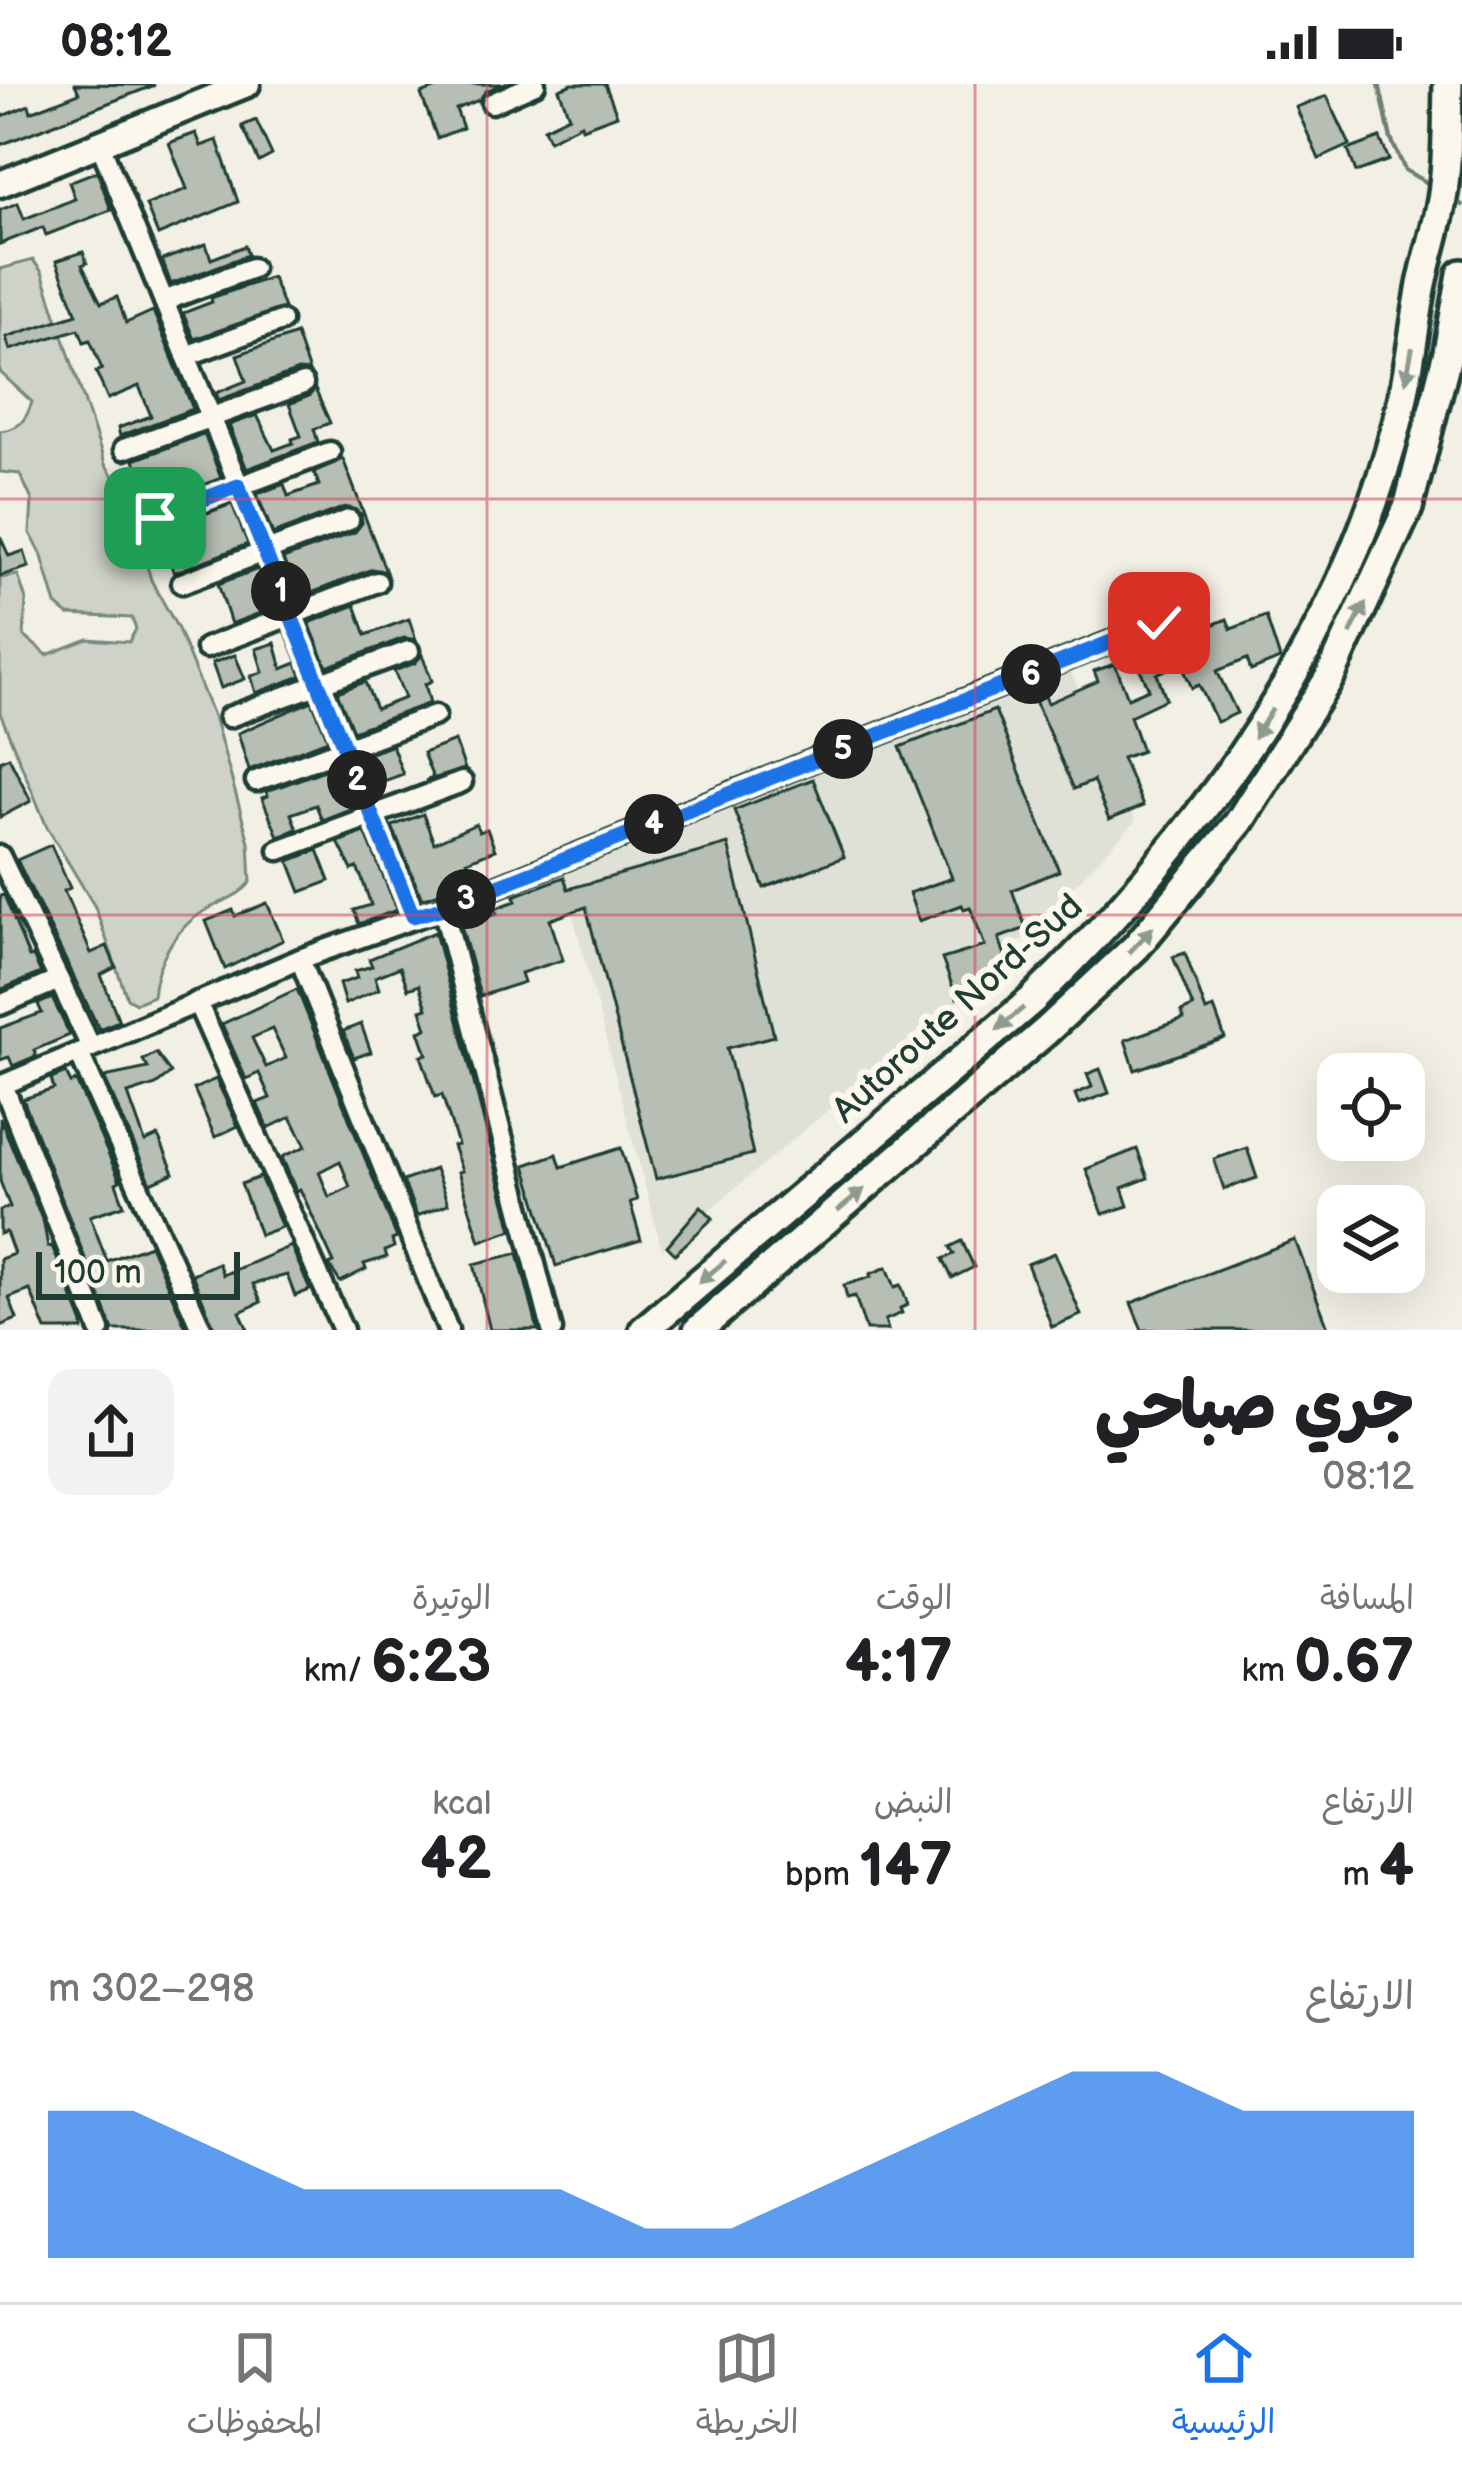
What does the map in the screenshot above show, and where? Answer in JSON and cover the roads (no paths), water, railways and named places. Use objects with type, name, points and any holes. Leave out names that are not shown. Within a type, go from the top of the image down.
[{"type":"highway","name":"Autoroute Nord-Sud","points":[[644,1330],[1032,1000],[1152,876],[1265,722],[1306,651],[1354,547],[1396,428],[1444,186],[1448,84]]},
{"type":"highway","name":"Autoroute Nord-Sud","points":[[698,1330],[950,1116],[1136,947],[1240,822],[1330,677],[1408,508],[1448,352],[1462,274]]},
{"type":"main road","points":[[0,184],[100,144],[197,93],[248,84]]},
{"type":"street","points":[[492,103],[535,84]]},
{"type":"street","points":[[100,144],[413,916]]},
{"type":"street","points":[[164,301],[252,268]]},
{"type":"street","points":[[186,356],[280,321]]},
{"type":"street","points":[[124,449],[303,384]]},
{"type":"street","points":[[155,518],[331,452]]},
{"type":"street","points":[[182,583],[349,520]]},
{"type":"street","points":[[206,648],[377,582]]},
{"type":"street","points":[[100,1330],[1,1085],[300,959],[443,908],[1159,623]]},
{"type":"street","points":[[229,717],[409,651]]},
{"type":"street","points":[[256,781],[435,715]]},
{"type":"street","points":[[279,850],[462,782]]},
{"type":"street","points":[[3,866],[59,980],[202,1330]]},
{"type":"street","points":[[443,908],[552,1330]]},
{"type":"street","points":[[300,959],[448,1330]]},
{"type":"street","points":[[0,1005],[59,980]]},
{"type":"street","points":[[197,1002],[343,1330]]},
{"type":"waterway","points":[[1379,84],[1391,139],[1405,170],[1431,185]]},
{"type":"waterway","points":[[1451,198],[1462,205]]}]
